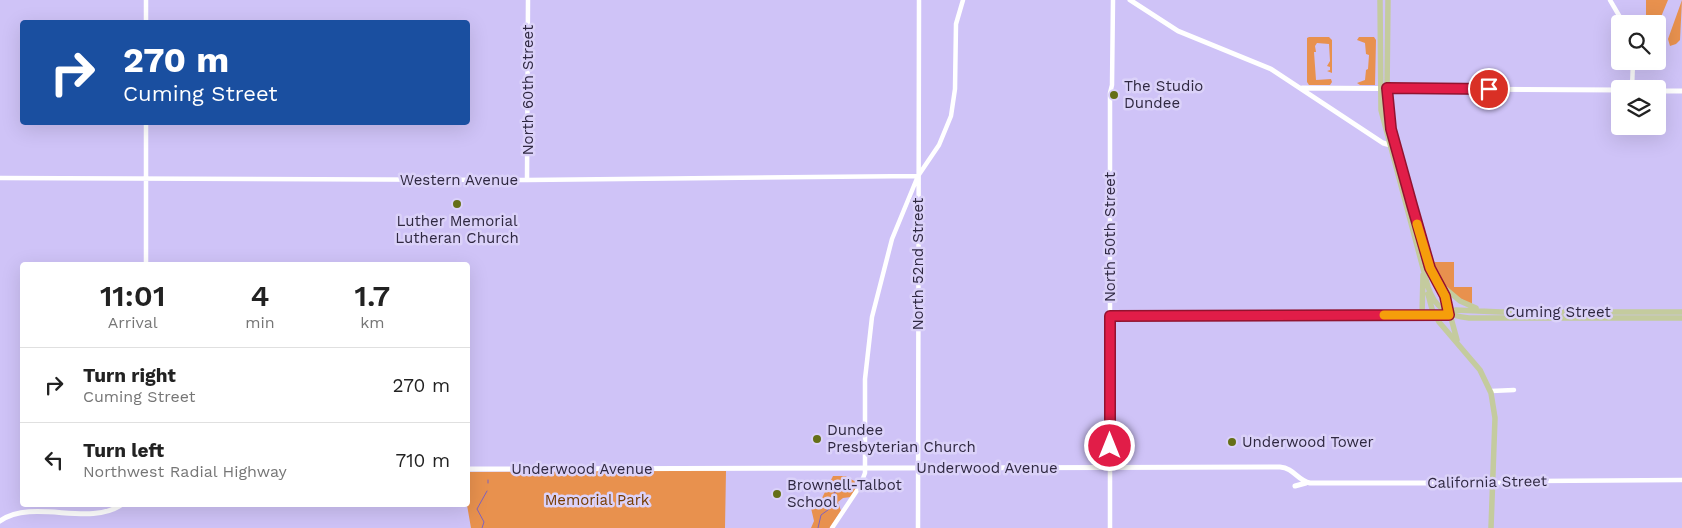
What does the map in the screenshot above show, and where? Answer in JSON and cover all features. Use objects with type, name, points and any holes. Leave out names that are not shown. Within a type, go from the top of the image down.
[{"type":"main road","points":[[1131,0],[1173,28],[1265,66],[1302,88],[1384,143],[1390,144]]},
{"type":"main road","points":[[1380,0],[1380,88],[1382,110],[1430,302],[1435,315],[1451,337],[1457,338]]},
{"type":"main road","points":[[1388,0],[1387,88],[1388,109],[1393,136],[1425,250],[1436,280],[1445,296],[1448,313],[1457,338],[1480,370],[1491,391],[1495,415],[1493,483],[1490,509],[1491,528]]},
{"type":"main road","points":[[1302,88],[1611,90]]},
{"type":"main road","points":[[1666,91],[1682,91]]},
{"type":"main road","points":[[1422,315],[1423,268]]},
{"type":"main road","points":[[1436,280],[1460,301],[1488,311]]},
{"type":"main road","points":[[1428,288],[1434,301],[1448,313]]},
{"type":"main road","name":"Cuming Street","points":[[1435,315],[1488,311],[1682,312]]},
{"type":"main road","name":"Cuming Street","points":[[1448,313],[1462,318],[1682,318]]},
{"type":"main road","points":[[1457,338],[1458,322],[1462,318]]},
{"type":"main road","name":"Underwood Avenue","points":[[470,469],[1280,467],[1289,468],[1307,482]]},
{"type":"main road","name":"California Street","points":[[1295,486],[1307,482],[1493,483]]},
{"type":"main road","points":[[0,520],[18,513],[104,512],[116,507]]},
{"type":"street","points":[[146,0],[146,20]]},
{"type":"street","name":"North 60th Street","points":[[527,180],[528,0]]},
{"type":"street","name":"North 52nd Street","points":[[918,528],[919,0]]},
{"type":"street","points":[[832,528],[860,486],[866,468],[865,379],[871,322],[892,239],[918,176],[939,145],[951,116],[955,89],[955,31],[963,0]]},
{"type":"street","name":"North 50th Street","points":[[1110,528],[1110,93],[1112,85],[1112,0]]},
{"type":"street","points":[[1610,0],[1619,15]]},
{"type":"street","points":[[146,125],[146,262]]},
{"type":"street","name":"Western Avenue","points":[[0,178],[527,180],[918,176]]},
{"type":"street","name":"Cuming Street","points":[[1110,316],[1435,315]]},
{"type":"street","points":[[1491,391],[1514,390]]},
{"type":"street","name":"California Street","points":[[1493,483],[1682,480]]},
{"type":"green space","points":[[1646,0],[1668,0],[1662,15],[1646,15]]},
{"type":"green space","points":[[1682,0],[1680,40],[1670,46],[1668,39]]},
{"type":"green space","points":[[1329,37],[1332,40],[1332,73],[1327,71],[1330,70],[1330,67],[1327,66],[1330,61],[1329,44],[1317,43],[1315,46],[1316,52],[1314,52],[1316,80],[1331,79],[1330,85],[1309,85],[1307,82],[1307,38]]},
{"type":"green space","points":[[1359,37],[1374,37],[1376,40],[1375,85],[1360,85],[1357,83],[1365,80],[1369,55],[1366,54],[1365,43],[1357,40]]},
{"type":"green space","points":[[1435,262],[1454,262],[1454,287],[1472,287],[1472,305],[1459,298],[1444,284],[1433,265]]},
{"type":"green space","name":"Memorial Park","points":[[726,471],[725,528],[471,528],[467,507],[470,507],[470,472]]},
{"type":"green space","points":[[833,476],[845,476],[858,483],[858,486],[851,497],[843,498],[838,502],[841,511],[830,528],[811,528],[814,521],[811,508],[821,500]]},
{"type":"waterway","points":[[818,528],[821,515],[832,507],[834,493],[845,486],[849,479]]},
{"type":"waterway","points":[[482,528],[484,522],[477,509],[487,491]]},
{"type":"slow traffic","points":[[1384,315],[1449,315],[1445,296],[1430,268],[1417,224]]},
{"type":"place","name":"The Studio Dundee","points":[[1114,95]]},
{"type":"place","name":"Luther Memorial Lutheran Church","points":[[457,204]]},
{"type":"place","name":"Dundee Presbyterian Church","points":[[817,439]]},
{"type":"place","name":"Underwood Tower","points":[[1232,442]]},
{"type":"place","name":"Brownell-Talbot School","points":[[777,494]]},
{"type":"route","points":[[1110,446],[1110,316],[1449,315],[1445,296],[1430,268],[1391,129],[1387,88],[1489,89]]}]
